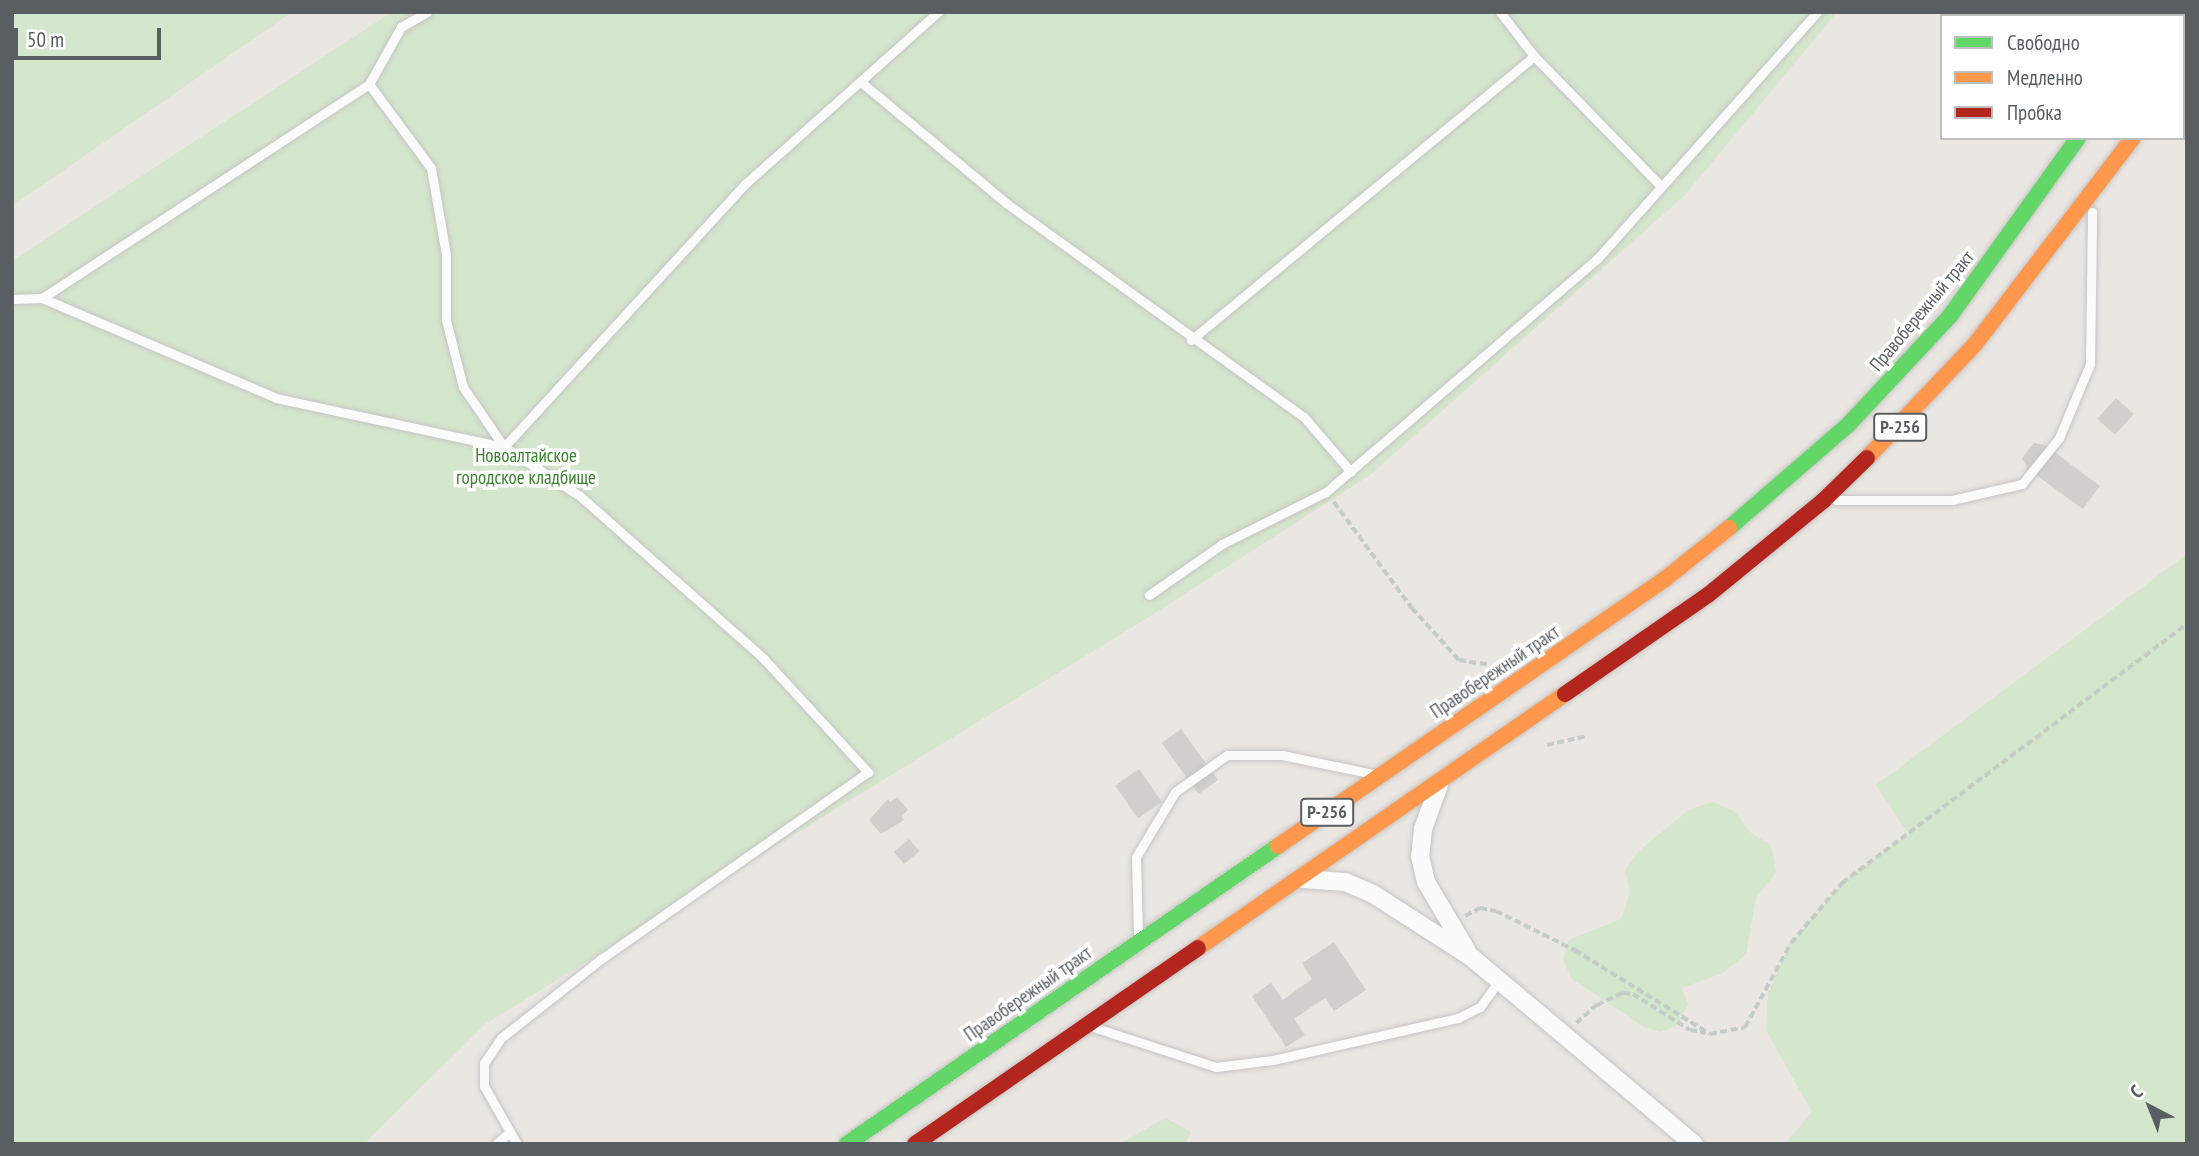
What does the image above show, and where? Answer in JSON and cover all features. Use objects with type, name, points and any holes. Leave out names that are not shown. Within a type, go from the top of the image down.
[{"type":"highway","name":"Правобережный тракт","points":[[847,1144],[1665,579],[1767,498],[1848,425],[1950,316],[2077,140]]},
{"type":"highway","name":"Р-256","points":[[915,1144],[1708,595],[1824,500],[1933,393],[2092,197],[2132,140]]},
{"type":"street","points":[[1440,783],[1423,829],[1420,856],[1426,882],[1471,957]]},
{"type":"street","points":[[1300,879],[1345,883],[1373,894],[1471,957],[1694,1144]]},
{"type":"lane","points":[[42,298],[369,84],[401,27],[427,12]]},
{"type":"lane","points":[[504,447],[745,184],[938,12]]},
{"type":"lane","points":[[1149,595],[1222,544],[1326,492],[1598,258],[1660,185],[1817,12]]},
{"type":"lane","points":[[1503,13],[1534,55],[1660,185]]},
{"type":"lane","points":[[1191,340],[1534,55]]},
{"type":"lane","points":[[862,82],[1006,204],[1191,340],[1304,417],[1351,472]]},
{"type":"lane","points":[[369,84],[431,169],[446,256],[446,320],[463,387],[504,447]]},
{"type":"lane","points":[[1824,500],[1952,500],[2022,484],[2059,438],[2090,364],[2092,197]]},
{"type":"lane","points":[[12,299],[42,298],[276,398],[504,447],[580,496],[764,659],[868,772],[601,959],[501,1038],[484,1063],[484,1086],[517,1144]]},
{"type":"lane","points":[[1139,943],[1136,857],[1175,792],[1227,755],[1282,755],[1379,776]]},
{"type":"lane","points":[[1087,1025],[1216,1068],[1273,1060],[1458,1018],[1480,1007],[1499,981]]},
{"type":"lane","points":[[496,1144],[510,1132]]},
{"type":"path","points":[[1326,492],[1412,608],[1459,660],[1490,665]]},
{"type":"path","points":[[1570,1041],[1580,1018],[1623,993],[1690,1030],[1710,1034],[1745,1027],[1791,943],[1842,883],[2187,624]]},
{"type":"path","points":[[1547,745],[1586,736]]},
{"type":"path","points":[[1450,924],[1480,908],[1496,911],[1575,950],[1710,1034]]},
{"type":"green space","points":[[12,12],[292,12],[12,206]]},
{"type":"green space","name":"Новоалтайское городское кладбище","points":[[392,12],[1837,12],[1685,195],[1370,475],[1152,615],[485,1024],[364,1144],[12,1144],[12,261]]},
{"type":"green space","points":[[2187,554],[2187,1144],[1785,1144],[1812,1112],[1766,1030],[1768,993],[1791,943],[1842,883],[1908,833],[1876,785]]},
{"type":"green space","points":[[1713,802],[1734,811],[1751,833],[1771,845],[1776,872],[1756,898],[1746,954],[1723,973],[1682,988],[1688,1005],[1677,1025],[1661,1032],[1644,1027],[1572,979],[1563,960],[1569,940],[1621,919],[1630,892],[1625,870],[1640,850],[1690,809]]},
{"type":"green space","points":[[1166,1118],[1191,1132],[1185,1144],[1119,1144]]},
{"type":"building","points":[[2116,398],[2134,414],[2115,435],[2097,419]]},
{"type":"building","points":[[2034,443],[2045,445],[2100,486],[2083,509],[2028,469],[2022,458]]},
{"type":"building","points":[[1181,729],[1218,780],[1199,794],[1162,743]]},
{"type":"building","points":[[1139,769],[1162,802],[1138,818],[1115,786]]},
{"type":"building","points":[[897,797],[908,810],[901,816],[904,820],[881,834],[869,820],[888,799],[890,802]]},
{"type":"building","points":[[909,839],[919,851],[904,864],[894,852]]},
{"type":"building","points":[[1334,942],[1366,990],[1334,1011],[1325,998],[1294,1019],[1305,1035],[1286,1047],[1252,996],[1271,983],[1283,1000],[1312,979],[1302,963]]},
{"type":"traffic: fast","points":[[1729,528],[1848,425],[1950,316],[2077,140]]},
{"type":"traffic: fast","points":[[847,1144],[1278,846]]},
{"type":"traffic: slow","points":[[1867,458],[1976,343],[2131,140]]},
{"type":"traffic: slow","points":[[1278,846],[1665,579],[1729,528]]},
{"type":"traffic: slow","points":[[1198,948],[1565,694]]},
{"type":"traffic: jam","points":[[1565,694],[1708,595],[1824,500],[1867,458]]},
{"type":"traffic: jam","points":[[915,1144],[1198,948]]}]
